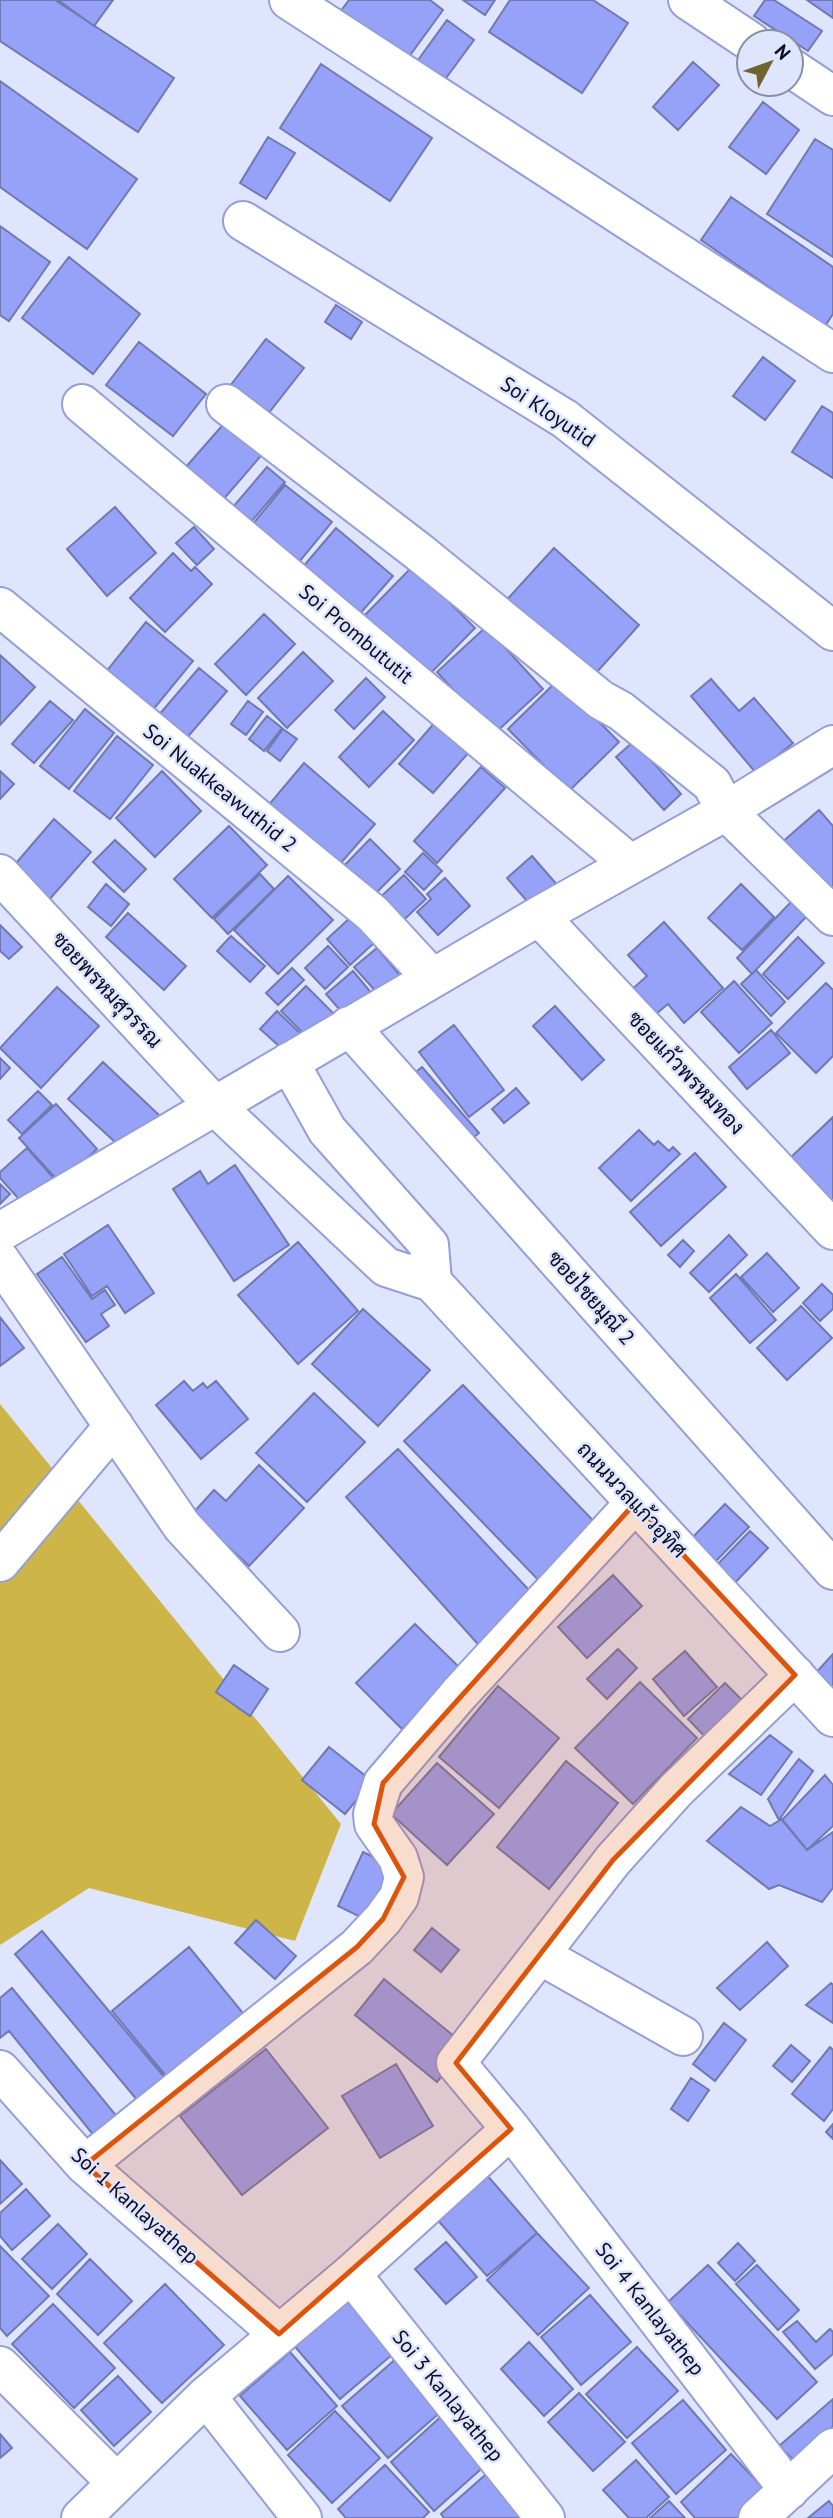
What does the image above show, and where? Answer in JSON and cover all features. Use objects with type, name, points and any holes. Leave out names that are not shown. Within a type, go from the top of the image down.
[{"type":"street","points":[[289,0],[833,353]]},
{"type":"street","points":[[688,0],[735,31]]},
{"type":"street","points":[[805,77],[833,96]]},
{"type":"street","name":"Soi Kloyutid","points":[[243,221],[565,419],[833,631]]},
{"type":"street","name":"Soi Prombututit","points":[[82,404],[630,864]]},
{"type":"street","points":[[226,404],[419,552],[601,700],[621,710],[712,785],[726,811],[833,916]]},
{"type":"street","name":"Soi Nuakkeawuthid 2","points":[[0,607],[373,914],[432,978]]},
{"type":"street","points":[[0,1232],[432,978],[726,811],[833,746]]},
{"type":"street","name":"ซอยพรหมสุวรรณ","points":[[0,874],[214,1105]]},
{"type":"street","name":"ซอยแก้วพรหมทอง","points":[[539,916],[833,1230]]},
{"type":"street","name":"ซอยไชยมุณี 2","points":[[349,1027],[833,1570]]},
{"type":"street","points":[[289,1062],[327,1130],[429,1245],[432,1282]]},
{"type":"street","name":"ถนนนวลแก้วอุทิศ","points":[[214,1105],[386,1267],[432,1282],[833,1717]]},
{"type":"street","points":[[0,1259],[182,1526],[280,1632]]},
{"type":"street","points":[[0,1562],[114,1426]]},
{"type":"street","points":[[85,2165],[357,1947],[383,1919],[399,1897],[404,1877],[398,1858],[374,1824],[373,1814],[383,1783],[459,1694],[635,1503]]},
{"type":"street","points":[[683,2036],[540,1955],[613,1860],[676,1790],[795,1675]]},
{"type":"street","name":"Soi 4 Kanlayathep","points":[[540,1955],[456,2063],[511,2129],[818,2471]]},
{"type":"street","name":"Soi 1 Kanlayathep","points":[[0,2070],[85,2165],[279,2334]]},
{"type":"street","points":[[81,2518],[206,2396],[351,2274],[511,2129]]},
{"type":"street","name":"Soi 3 Kanlayathep","points":[[351,2274],[545,2518]]},
{"type":"street","points":[[0,2366],[117,2483]]},
{"type":"street","points":[[206,2396],[302,2518]]},
{"type":"street","points":[[758,2518],[818,2471]]},
{"type":"highlighted area","points":[[635,1503],[795,1675],[613,1860],[456,2063],[511,2129],[279,2334],[85,2165],[357,1947],[383,1919],[404,1877],[374,1824],[383,1783]]},
{"type":"shaded area","points":[[0,1404],[341,1824],[295,1941],[89,1888],[0,1945]]},
{"type":"building","points":[[0,0],[55,0],[174,78],[138,132],[0,41]]},
{"type":"building","points":[[58,0],[113,0],[94,26]]},
{"type":"building","points":[[349,0],[430,0],[443,10],[400,69],[334,20]]},
{"type":"building","points":[[463,0],[495,0],[485,15]]},
{"type":"building","points":[[510,0],[593,0],[628,23],[582,93],[489,32]]},
{"type":"building","points":[[765,0],[774,0],[822,31],[808,51],[805,49],[805,28],[773,28],[754,16]]},
{"type":"building","points":[[807,0],[833,0],[833,18]]},
{"type":"building","points":[[447,20],[474,40],[435,93],[408,74]]},
{"type":"building","points":[[693,62],[719,85],[678,130],[653,107]]},
{"type":"building","points":[[321,64],[432,138],[390,201],[280,128]]},
{"type":"building","points":[[0,81],[137,179],[87,249],[0,187]]},
{"type":"building","points":[[763,102],[799,130],[766,174],[729,147]]},
{"type":"building","points":[[268,137],[295,153],[266,199],[240,183]]},
{"type":"building","points":[[815,139],[833,150],[833,257],[767,214]]},
{"type":"building","points":[[731,197],[833,267],[833,314],[825,326],[701,240]]},
{"type":"building","points":[[0,226],[50,262],[9,321],[0,315]]},
{"type":"building","points":[[69,257],[140,314],[93,374],[22,318]]},
{"type":"building","points":[[336,305],[362,322],[351,339],[325,322]]},
{"type":"building","points":[[266,339],[304,368],[260,424],[223,395]]},
{"type":"building","points":[[139,342],[206,394],[173,436],[106,385]]},
{"type":"building","points":[[763,357],[795,381],[765,420],[733,396]]},
{"type":"building","points":[[822,406],[833,413],[833,478],[792,452]]},
{"type":"building","points":[[228,419],[265,451],[222,501],[185,468]]},
{"type":"building","points":[[267,467],[285,482],[245,529],[227,514]]},
{"type":"building","points":[[285,485],[332,522],[290,573],[243,536]]},
{"type":"building","points":[[115,507],[156,553],[107,596],[67,549]]},
{"type":"building","points":[[194,527],[214,549],[197,565],[176,543]]},
{"type":"building","points":[[336,528],[393,576],[357,617],[302,568]]},
{"type":"building","points":[[554,548],[639,625],[588,682],[502,605]]},
{"type":"building","points":[[173,553],[191,571],[195,567],[212,584],[165,632],[130,598]]},
{"type":"building","points":[[413,566],[475,628],[423,681],[361,619]]},
{"type":"building","points":[[264,614],[295,644],[246,695],[215,664]]},
{"type":"building","points":[[146,622],[193,661],[152,711],[105,673]]},
{"type":"building","points":[[486,627],[543,689],[494,734],[437,672]]},
{"type":"building","points":[[303,652],[333,681],[287,728],[258,698]]},
{"type":"building","points":[[0,655],[35,687],[0,725]]},
{"type":"building","points":[[199,668],[227,691],[185,740],[158,716]]},
{"type":"building","points":[[366,678],[385,697],[354,729],[335,710]]},
{"type":"building","points":[[711,679],[739,711],[754,698],[793,743],[756,773],[691,696]]},
{"type":"building","points":[[558,680],[619,742],[569,791],[508,729]]},
{"type":"building","points":[[50,701],[73,720],[34,763],[12,744]]},
{"type":"building","points":[[248,701],[263,712],[246,735],[231,724]]},
{"type":"building","points":[[85,709],[114,733],[69,789],[40,766]]},
{"type":"building","points":[[383,711],[414,740],[369,787],[339,757]]},
{"type":"building","points":[[267,716],[282,728],[264,751],[249,739]]},
{"type":"building","points":[[436,721],[470,751],[433,793],[399,764]]},
{"type":"building","points":[[283,729],[297,739],[280,761],[267,751]]},
{"type":"building","points":[[117,736],[153,765],[110,819],[74,791]]},
{"type":"building","points":[[634,741],[681,794],[664,810],[616,757]]},
{"type":"building","points":[[304,763],[375,824],[332,873],[262,813]]},
{"type":"building","points":[[481,767],[505,788],[437,863],[414,841]]},
{"type":"building","points":[[0,771],[14,784],[0,799]]},
{"type":"building","points":[[162,771],[201,811],[155,857],[116,818]]},
{"type":"building","points":[[819,810],[833,826],[833,904],[781,843]]},
{"type":"building","points":[[54,819],[91,852],[48,901],[11,869]]},
{"type":"building","points":[[229,826],[267,865],[212,918],[174,879]]},
{"type":"building","points":[[370,839],[400,869],[366,903],[337,873]]},
{"type":"building","points":[[115,840],[146,869],[124,892],[93,862]]},
{"type":"building","points":[[423,853],[442,871],[424,890],[405,872]]},
{"type":"building","points":[[532,856],[559,887],[534,909],[507,878]]},
{"type":"building","points":[[260,874],[274,889],[228,934],[214,919]]},
{"type":"building","points":[[404,875],[426,899],[393,930],[371,906]]},
{"type":"building","points":[[288,876],[333,920],[278,974],[234,930]]},
{"type":"building","points":[[445,878],[470,906],[438,935],[417,912],[431,899],[427,894]]},
{"type":"building","points":[[106,884],[129,904],[111,926],[88,907]]},
{"type":"building","points":[[741,884],[774,917],[742,950],[708,918]]},
{"type":"building","points":[[791,902],[806,917],[752,974],[737,958]]},
{"type":"building","points":[[128,913],[186,966],[164,990],[106,937]]},
{"type":"building","points":[[351,917],[374,943],[350,965],[327,939]]},
{"type":"building","points":[[664,922],[723,988],[684,1023],[668,1004],[644,1024],[621,999],[647,976],[628,955]]},
{"type":"building","points":[[0,925],[22,947],[9,959],[0,951]]},
{"type":"building","points":[[231,936],[265,966],[250,982],[217,951]]},
{"type":"building","points":[[798,937],[824,963],[788,999],[763,974]]},
{"type":"building","points":[[328,946],[348,967],[325,989],[305,968]]},
{"type":"building","points":[[377,948],[402,978],[380,996],[354,967]]},
{"type":"building","points":[[292,968],[304,980],[278,1005],[266,993]]},
{"type":"building","points":[[756,970],[785,1002],[771,1016],[741,984]]},
{"type":"building","points":[[353,971],[373,995],[347,1018],[326,994]]},
{"type":"building","points":[[734,981],[772,1023],[739,1053],[701,1012]]},
{"type":"building","points":[[826,983],[833,990],[833,1056],[816,1073],[776,1033]]},
{"type":"building","points":[[306,986],[334,1014],[309,1039],[281,1011]]},
{"type":"building","points":[[57,987],[99,1026],[41,1088],[0,1048]]},
{"type":"building","points":[[555,1006],[604,1060],[582,1080],[533,1026]]},
{"type":"building","points":[[277,1011],[305,1038],[289,1055],[260,1029]]},
{"type":"building","points":[[454,1025],[504,1090],[469,1117],[419,1052]]},
{"type":"building","points":[[771,1030],[790,1053],[747,1089],[729,1067]]},
{"type":"building","points":[[0,1058],[10,1068],[0,1079]]},
{"type":"building","points":[[103,1062],[160,1116],[126,1152],[68,1099]]},
{"type":"building","points":[[422,1067],[479,1133],[461,1148],[404,1081]]},
{"type":"building","points":[[516,1088],[529,1103],[504,1123],[492,1109]]},
{"type":"building","points":[[38,1091],[52,1105],[22,1134],[8,1120]]},
{"type":"building","points":[[56,1104],[97,1149],[60,1183],[19,1138]]},
{"type":"building","points":[[833,1117],[833,1210],[787,1161]]},
{"type":"building","points":[[639,1130],[654,1145],[658,1141],[669,1151],[673,1147],[680,1154],[631,1201],[599,1168]]},
{"type":"building","points":[[27,1148],[57,1182],[27,1208],[0,1178],[0,1172]]},
{"type":"building","points":[[695,1153],[726,1187],[661,1246],[630,1212]]},
{"type":"building","points":[[235,1165],[289,1245],[234,1281],[173,1189],[200,1171],[208,1184]]},
{"type":"building","points":[[0,1184],[10,1194],[0,1204]]},
{"type":"building","points":[[108,1225],[154,1293],[125,1313],[107,1286],[92,1296],[64,1254]]},
{"type":"building","points":[[729,1235],[747,1255],[709,1292],[690,1273]]},
{"type":"building","points":[[683,1240],[694,1251],[680,1267],[668,1255]]},
{"type":"building","points":[[298,1242],[358,1311],[298,1364],[238,1295]]},
{"type":"building","points":[[767,1253],[799,1288],[773,1312],[741,1277]]},
{"type":"building","points":[[62,1257],[92,1299],[105,1290],[115,1305],[101,1314],[109,1326],[86,1342],[37,1274]]},
{"type":"building","points":[[736,1274],[776,1320],[750,1343],[710,1298]]},
{"type":"building","points":[[822,1284],[833,1295],[833,1309],[820,1321],[803,1303]]},
{"type":"building","points":[[801,1306],[832,1338],[787,1380],[757,1348]]},
{"type":"building","points":[[363,1309],[430,1370],[378,1426],[312,1364]]},
{"type":"building","points":[[0,1317],[24,1348],[0,1366]]},
{"type":"building","points":[[184,1381],[193,1391],[203,1383],[207,1388],[216,1381],[248,1419],[201,1459],[156,1405]]},
{"type":"building","points":[[463,1385],[605,1533],[547,1589],[404,1441]]},
{"type":"building","points":[[314,1393],[365,1442],[307,1502],[256,1453]]},
{"type":"building","points":[[398,1449],[540,1602],[485,1652],[346,1497]]},
{"type":"building","points":[[259,1465],[304,1508],[249,1566],[193,1513],[214,1490],[226,1501]]},
{"type":"building","points":[[725,1504],[749,1527],[714,1563],[690,1540]]},
{"type":"building","points":[[750,1531],[768,1548],[730,1588],[711,1571]]},
{"type":"building","points":[[613,1575],[642,1606],[587,1658],[558,1627]]},
{"type":"building","points":[[415,1624],[461,1669],[402,1729],[356,1683]]},
{"type":"building","points":[[618,1649],[637,1668],[607,1699],[587,1679]]},
{"type":"building","points":[[685,1651],[717,1687],[684,1716],[653,1679]]},
{"type":"building","points":[[833,1654],[833,1688],[831,1690],[814,1675]]},
{"type":"building","points":[[234,1665],[268,1689],[250,1716],[216,1692]]},
{"type":"building","points":[[640,1682],[697,1738],[633,1804],[575,1748]]},
{"type":"building","points":[[725,1683],[748,1706],[710,1742],[688,1719]]},
{"type":"building","points":[[498,1686],[559,1738],[499,1808],[439,1757]]},
{"type":"building","points":[[770,1735],[792,1752],[761,1795],[729,1774]]},
{"type":"building","points":[[329,1747],[372,1781],[345,1814],[302,1780]]},
{"type":"building","points":[[799,1759],[813,1771],[779,1820],[768,1799]]},
{"type":"building","points":[[566,1761],[618,1803],[549,1889],[497,1847]]},
{"type":"building","points":[[437,1763],[494,1814],[447,1865],[391,1814]]},
{"type":"building","points":[[825,1775],[833,1785],[833,1826],[807,1850],[782,1820]]},
{"type":"building","points":[[741,1807],[770,1826],[782,1819],[807,1850],[833,1832],[833,1888],[822,1902],[779,1885],[769,1889],[707,1841]]},
{"type":"building","points":[[363,1852],[398,1869],[373,1923],[338,1906]]},
{"type":"building","points":[[256,1920],[296,1956],[275,1979],[235,1943]]},
{"type":"building","points":[[432,1928],[459,1950],[441,1972],[414,1950]]},
{"type":"building","points":[[42,1931],[170,2084],[143,2107],[15,1954]]},
{"type":"building","points":[[767,1942],[788,1966],[740,2010],[717,1988]]},
{"type":"building","points":[[189,1947],[247,2018],[171,2082],[112,2011]]},
{"type":"building","points":[[384,1979],[466,2046],[437,2082],[355,2015]]},
{"type":"building","points":[[831,1983],[833,1985],[833,2023],[806,2005]]},
{"type":"building","points":[[12,1988],[123,2124],[100,2143],[9,2031],[0,2038],[0,1998]]},
{"type":"building","points":[[724,2023],[746,2040],[715,2081],[693,2064]]},
{"type":"building","points":[[791,2045],[810,2061],[792,2082],[773,2066]]},
{"type":"building","points":[[830,2047],[833,2050],[833,2109],[824,2121],[792,2094]]},
{"type":"building","points":[[266,2049],[328,2128],[242,2195],[180,2116]]},
{"type":"building","points":[[396,2064],[433,2126],[380,2158],[342,2096]]},
{"type":"building","points":[[691,2078],[709,2090],[688,2121],[671,2109]]},
{"type":"building","points":[[833,2124],[833,2139],[826,2132]]},
{"type":"building","points":[[0,2160],[22,2184],[0,2204]]},
{"type":"building","points":[[486,2174],[537,2233],[487,2276],[435,2217]]},
{"type":"building","points":[[26,2189],[50,2216],[12,2250],[0,2236],[0,2213]]},
{"type":"building","points":[[58,2224],[87,2254],[52,2289],[22,2259]]},
{"type":"building","points":[[537,2233],[589,2288],[538,2335],[487,2280]]},
{"type":"building","points":[[446,2242],[477,2277],[446,2304],[415,2269]]},
{"type":"building","points":[[738,2243],[755,2261],[735,2281],[718,2263]]},
{"type":"building","points":[[0,2246],[49,2296],[7,2336],[0,2328]]},
{"type":"building","points":[[90,2259],[132,2301],[98,2335],[57,2294]]},
{"type":"building","points":[[708,2265],[817,2382],[777,2419],[668,2302]]},
{"type":"building","points":[[757,2265],[799,2310],[778,2330],[736,2284]]},
{"type":"building","points":[[165,2284],[224,2345],[162,2403],[104,2343]]},
{"type":"building","points":[[590,2295],[631,2342],[581,2385],[541,2337]]},
{"type":"building","points":[[344,2297],[393,2354],[340,2399],[291,2342]]},
{"type":"building","points":[[53,2304],[115,2368],[74,2408],[12,2344]]},
{"type":"building","points":[[797,2321],[816,2342],[830,2329],[833,2332],[833,2354],[815,2369],[783,2332]]},
{"type":"building","points":[[529,2342],[573,2389],[544,2416],[501,2369]]},
{"type":"building","points":[[637,2347],[678,2391],[627,2438],[586,2394]]},
{"type":"building","points":[[290,2352],[337,2406],[287,2450],[240,2396]]},
{"type":"building","points":[[398,2357],[444,2409],[388,2458],[342,2406]]},
{"type":"building","points":[[118,2376],[151,2412],[114,2446],[81,2410]]},
{"type":"building","points":[[579,2393],[625,2442],[593,2471],[548,2422]]},
{"type":"building","points":[[833,2399],[833,2426],[795,2461],[779,2446]]},
{"type":"building","points":[[683,2400],[726,2450],[676,2494],[632,2443]]},
{"type":"building","points":[[335,2411],[380,2458],[332,2503],[288,2455]]},
{"type":"building","points":[[446,2412],[489,2462],[434,2511],[391,2462]]},
{"type":"building","points":[[0,2434],[12,2448],[0,2458]]},
{"type":"building","points":[[731,2454],[770,2495],[746,2518],[695,2518],[681,2502]]},
{"type":"building","points":[[636,2460],[669,2497],[646,2518],[629,2518],[603,2490]]},
{"type":"building","points":[[385,2465],[429,2512],[423,2518],[346,2518],[338,2509]]},
{"type":"building","points":[[492,2469],[536,2518],[444,2518],[441,2514]]},
{"type":"building","points":[[669,2501],[685,2518],[650,2518]]},
{"type":"building","points":[[829,2501],[833,2506],[833,2518],[808,2518]]}]
